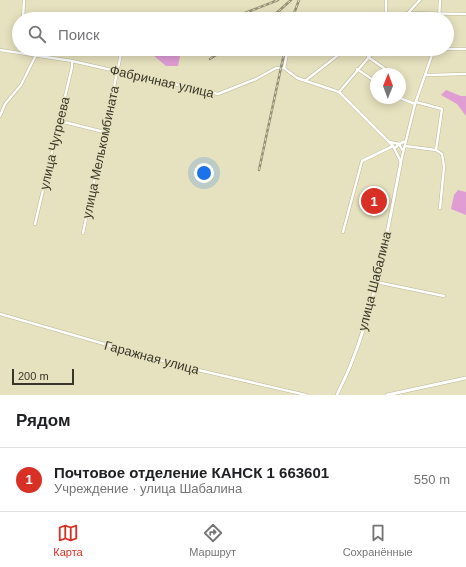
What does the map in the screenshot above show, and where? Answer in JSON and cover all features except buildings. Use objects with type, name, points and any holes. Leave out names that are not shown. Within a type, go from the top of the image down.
[{"type":"street","points":[[23,12],[24,0]]},
{"type":"street","points":[[386,0],[386,12]]},
{"type":"street","points":[[408,12],[420,0]]},
{"type":"street","points":[[440,0],[440,12]]},
{"type":"street","points":[[454,14],[466,14]]},
{"type":"street","points":[[454,49],[466,49]]},
{"type":"street","name":"Фабричная улица","points":[[0,50],[12,52]]},
{"type":"street","points":[[0,116],[5,104],[21,85],[36,56]]},
{"type":"street","name":"Фабричная улица","points":[[43,56],[72,60],[218,94],[256,79],[276,68],[284,68]]},
{"type":"street","name":"улица Мелькомбината","points":[[83,233],[120,56]]},
{"type":"street","points":[[287,56],[284,68],[305,81],[339,92],[395,148],[403,153]]},
{"type":"street","points":[[305,81],[337,56]]},
{"type":"street","name":"улица Шабалина","points":[[337,395],[351,363],[375,282],[403,153],[416,103],[427,75],[432,56]]},
{"type":"street","points":[[339,92],[368,57],[383,68]]},
{"type":"street","name":"улица Чугреева","points":[[35,224],[60,121],[72,67],[72,60]]},
{"type":"street","points":[[357,69],[370,78]]},
{"type":"street","points":[[427,75],[466,74]]},
{"type":"street","points":[[406,100],[442,109],[436,150]]},
{"type":"street","points":[[60,121],[104,132]]},
{"type":"street","points":[[343,232],[362,161],[395,148],[407,140]]},
{"type":"street","points":[[388,141],[399,144],[403,149],[403,153]]},
{"type":"street","points":[[406,146],[436,150],[442,154],[444,165],[440,208]]},
{"type":"street","points":[[395,148],[401,162]]},
{"type":"street","points":[[375,282],[444,296]]},
{"type":"street","name":"Гаражная улица","points":[[0,314],[181,366],[306,395]]},
{"type":"street","points":[[387,395],[466,378]]},
{"type":"shaded area","points":[[154,56],[180,56],[178,66],[166,66]]},
{"type":"shaded area","points":[[446,90],[461,96],[466,96],[466,116],[457,104],[441,95]]},
{"type":"shaded area","points":[[458,190],[466,192],[466,215],[451,209],[454,195]]},
{"type":"railway","points":[[248,12],[278,0]]},
{"type":"railway","points":[[278,12],[291,0]]},
{"type":"railway","points":[[295,12],[299,0]]},
{"type":"railway","points":[[210,59],[214,56]]},
{"type":"railway","points":[[259,170],[283,56]]},
{"type":"place","name":"Почтовое отделение КАНСК 1 663601","points":[[374,201]]}]
